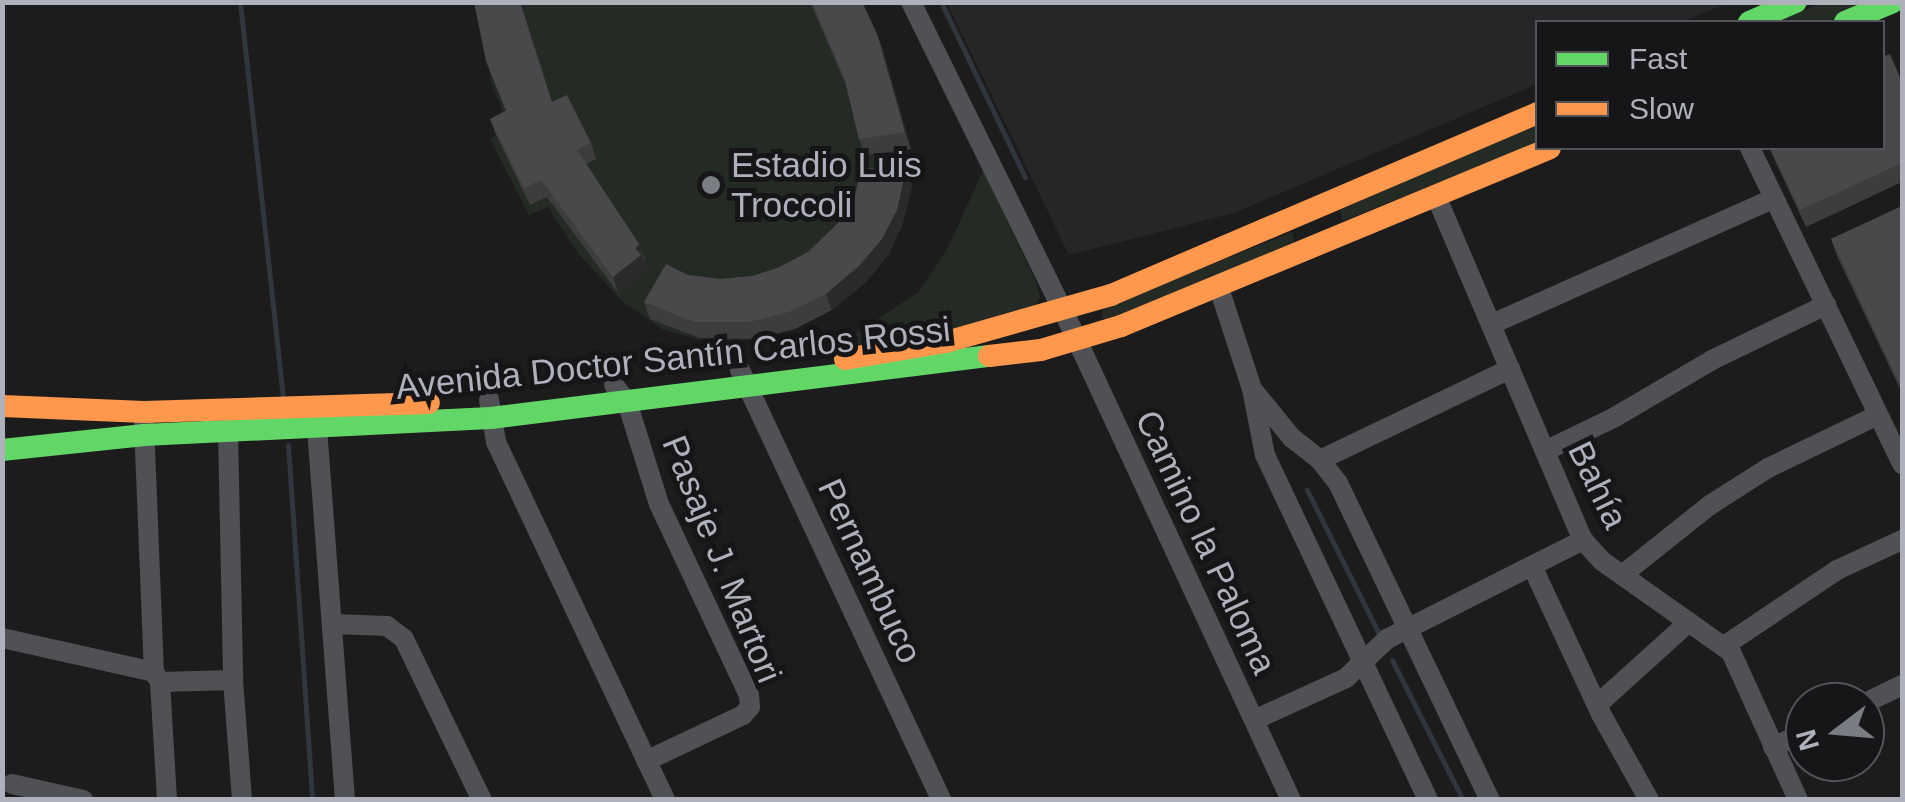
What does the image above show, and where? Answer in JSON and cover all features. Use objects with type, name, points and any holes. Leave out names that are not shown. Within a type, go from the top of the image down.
[{"type":"street","points":[[912,2],[1062,312],[1047,328],[980,350],[964,362]]},
{"type":"street","points":[[1754,20],[1796,2]]},
{"type":"street","points":[[1850,20],[1893,2]]},
{"type":"street","name":"Avenida Doctor Santín Carlos Rossi","points":[[744,379],[946,342],[1062,312],[1535,113]]},
{"type":"street","name":"Avenida Doctor Santín Carlos Rossi","points":[[13,450],[144,436],[317,428],[744,379],[964,362],[1077,340],[1219,288],[1545,150]]},
{"type":"street","points":[[1751,150],[1902,464]]},
{"type":"street","name":"Bahía","points":[[1436,196],[1583,540],[1622,575],[1724,646],[1745,680],[1798,800]]},
{"type":"street","points":[[1492,324],[1774,199]]},
{"type":"street","points":[[1316,207],[1330,241]]},
{"type":"street","points":[[1219,288],[1252,389],[1265,455],[1428,800]]},
{"type":"street","points":[[1546,451],[1615,417],[1712,360],[1826,304]]},
{"type":"street","name":"Camino la Paloma","points":[[1062,312],[1291,800]]},
{"type":"street","points":[[1320,460],[1510,369]]},
{"type":"street","name":"Pernambuco","points":[[744,379],[941,800]]},
{"type":"street","points":[[1252,389],[1292,438],[1320,460],[1338,483],[1404,630],[1490,800]]},
{"type":"street","name":"Pasaje J. Martori","points":[[620,393],[660,504],[749,695],[750,706],[743,716],[646,761]]},
{"type":"street","points":[[13,450],[33,429],[14,406]]},
{"type":"street","name":"Avenida Doctor Santín Carlos Rossi","points":[[14,406],[144,412],[490,409]]},
{"type":"street","points":[[490,409],[496,442],[664,800]]},
{"type":"street","points":[[144,412],[166,800]]},
{"type":"street","points":[[1622,575],[1710,506],[1768,468],[1878,415]]},
{"type":"street","points":[[317,428],[345,800]]},
{"type":"street","points":[[228,432],[233,680],[242,800]]},
{"type":"street","points":[[1254,720],[1325,689],[1361,664],[1387,639],[1583,540]]},
{"type":"street","points":[[1724,646],[1837,570],[1902,540]]},
{"type":"street","points":[[1532,566],[1597,705],[1649,800]]},
{"type":"street","points":[[1597,705],[1690,622]]},
{"type":"street","points":[[333,624],[376,624],[397,631],[482,800]]},
{"type":"street","points":[[2,638],[157,677],[233,680]]},
{"type":"street","points":[[1774,747],[1785,742]]},
{"type":"street","points":[[12,784],[83,800]]},
{"type":"shaded area","name":"Estadio Luis Troccoli","points":[[475,3],[858,3],[888,73],[911,164],[903,219],[882,261],[824,315],[787,331],[736,342],[697,339],[662,329],[622,301],[578,253],[548,207],[529,215],[490,139],[510,128],[492,86]]},
{"type":"shaded area","points":[[947,3],[1728,3],[1686,20],[1535,20],[1535,85],[1234,213],[1069,255]]},
{"type":"shaded area","points":[[1822,3],[1872,3],[1829,20],[1779,20]]},
{"type":"shaded area","points":[[1535,124],[1535,145],[1343,221],[1340,210]]},
{"type":"shaded area","points":[[983,170],[1037,284],[1040,297],[1035,308],[1024,314],[840,351],[839,344],[919,292],[950,244]]},
{"type":"shaded area","points":[[1292,232],[1296,246],[1104,320],[1102,316],[1103,308]]},
{"type":"building","points":[[474,2],[520,2],[552,102],[567,95],[591,143],[577,150],[639,244],[635,248],[641,255],[613,277],[541,180],[524,188],[490,119],[506,111],[486,61]]},
{"type":"building","points":[[812,2],[862,2],[877,34],[905,132],[859,139],[845,80]]},
{"type":"building","points":[[1890,54],[1902,82],[1902,163],[1800,210],[1771,150],[1885,150],[1885,56]]},
{"type":"building","points":[[861,168],[906,170],[897,210],[882,239],[860,265],[826,294],[789,312],[749,322],[694,322],[644,302],[666,264],[688,275],[721,279],[753,276],[808,252],[841,220],[855,196]]},
{"type":"building","points":[[1902,206],[1902,389],[1831,239]]},
{"type":"waterway","points":[[240,2],[283,396]]},
{"type":"waterway","points":[[941,2],[1025,177]]},
{"type":"waterway","points":[[288,445],[312,800]]},
{"type":"waterway","points":[[1307,490],[1378,632]]},
{"type":"waterway","points":[[1392,660],[1463,800]]},
{"type":"traffic: fast","points":[[1754,20],[1796,2]]},
{"type":"traffic: fast","points":[[1850,20],[1893,2]]},
{"type":"traffic: fast","points":[[2,450],[144,435],[491,418],[989,356]]},
{"type":"traffic: slow","points":[[845,359],[946,342],[1111,295],[1535,114]]},
{"type":"traffic: slow","points":[[989,356],[1041,350],[1121,326],[1545,150]]},
{"type":"traffic: slow","points":[[2,406],[144,412],[429,403]]},
{"type":"place","name":"Estadio Luis Troccoli","points":[[711,185]]}]
